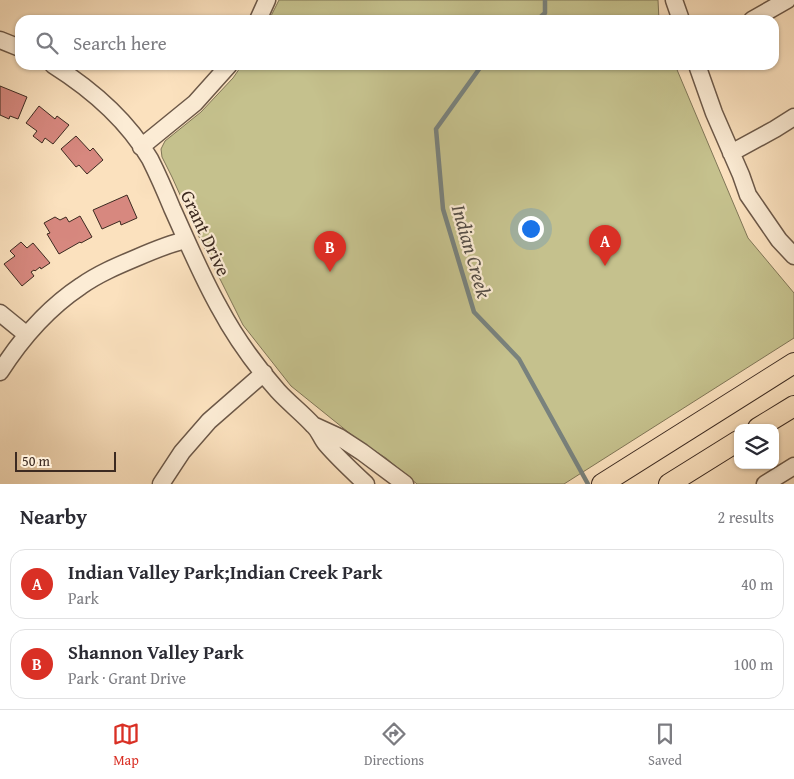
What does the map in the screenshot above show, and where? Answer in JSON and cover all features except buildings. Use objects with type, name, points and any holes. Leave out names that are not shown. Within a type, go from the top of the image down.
[{"type":"main road","points":[[602,484],[794,363]]},
{"type":"main road","points":[[765,424],[794,406]]},
{"type":"main road","points":[[669,484],[734,443]]},
{"type":"street","points":[[260,15],[267,0]]},
{"type":"street","points":[[674,0],[679,15]]},
{"type":"street","points":[[761,15],[787,0]]},
{"type":"street","points":[[0,40],[15,46]]},
{"type":"street","name":"Grant Drive","points":[[61,70],[100,100],[120,119],[150,159],[219,308],[242,346],[293,406],[315,426],[325,443],[366,484]]},
{"type":"street","points":[[141,147],[195,103],[225,70]]},
{"type":"street","points":[[699,70],[748,196],[779,240],[794,256]]},
{"type":"street","points":[[731,153],[794,117]]},
{"type":"street","points":[[0,372],[13,351],[27,335],[57,304],[81,285],[120,264],[165,245],[186,240]]},
{"type":"street","points":[[0,312],[27,335]]},
{"type":"street","points":[[161,484],[182,452],[209,421],[264,373]]},
{"type":"street","name":"Grant Drive","points":[[315,426],[339,437],[405,484]]},
{"type":"street","points":[[765,484],[794,466]]},
{"type":"shaded area","points":[[279,0],[658,0],[659,15],[272,15]]},
{"type":"shaded area","points":[[239,70],[677,70],[748,238],[794,293],[794,338],[564,484],[417,484],[291,386],[243,325],[162,157],[161,149],[165,141],[201,112]]},
{"type":"waterway","name":"Indian Creek","points":[[543,15],[545,13],[545,0]]},
{"type":"waterway","name":"Indian Creek","points":[[478,70],[436,129],[443,209],[474,312],[519,359],[588,484]]},
{"type":"place","name":"Indian Valley Park;Indian Creek Park","points":[[605,266]]},
{"type":"place","name":"Shannon Valley Park","points":[[330,272]]}]
